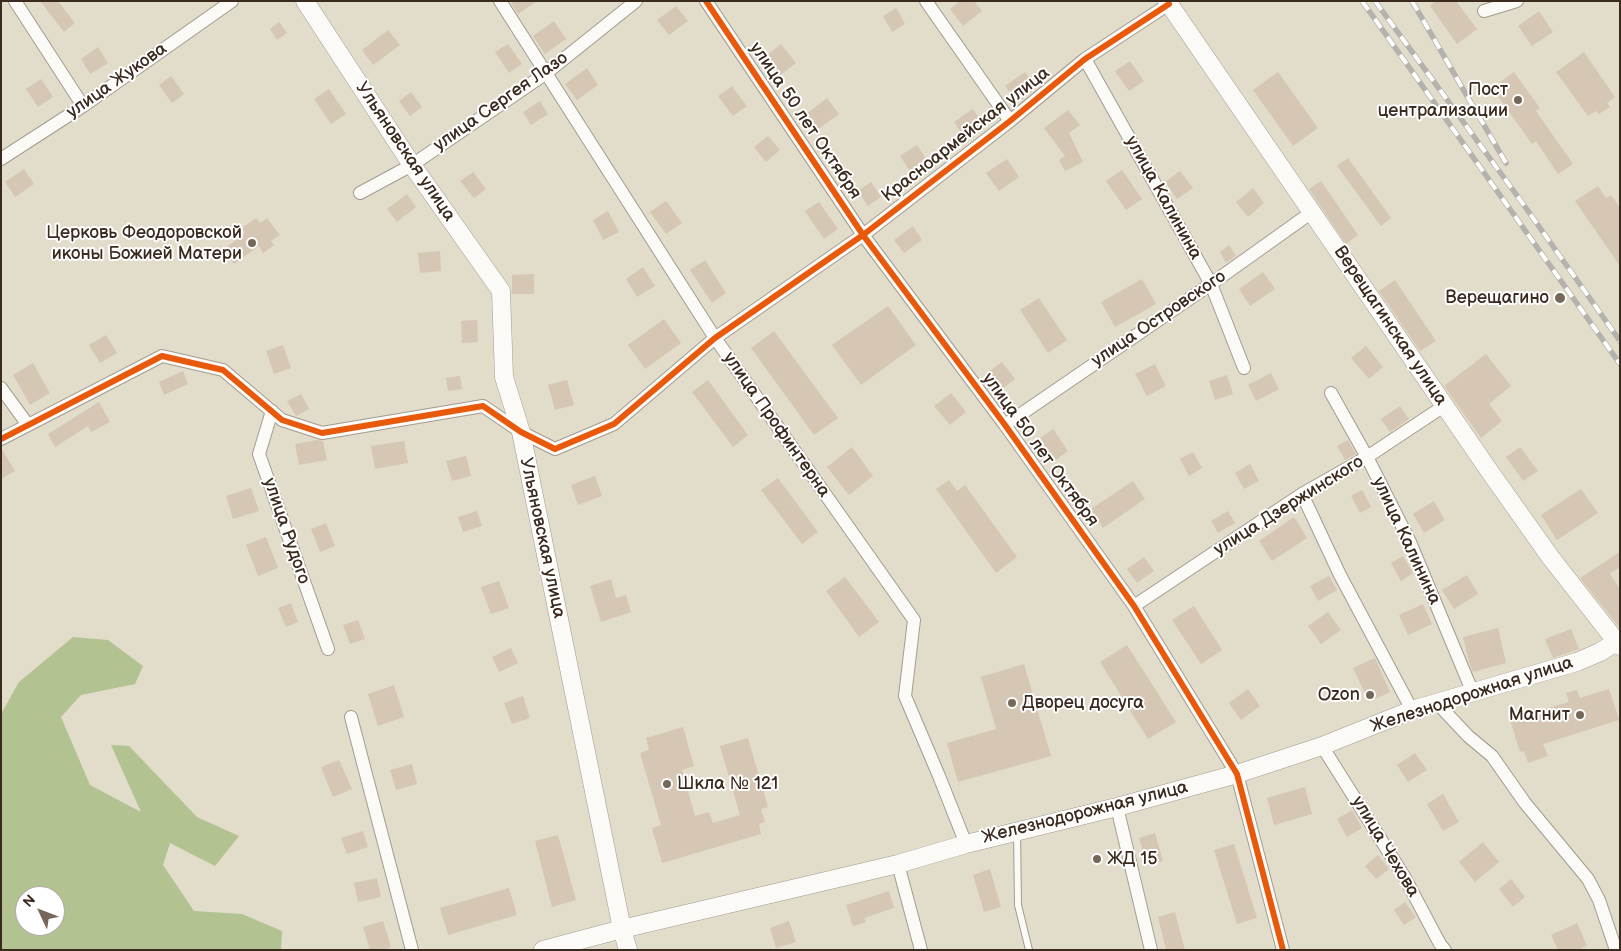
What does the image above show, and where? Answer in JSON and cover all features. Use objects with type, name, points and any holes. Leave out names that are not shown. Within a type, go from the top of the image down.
[{"type":"street","points":[[15,1],[84,106]]},
{"type":"street","name":"улица Жукова","points":[[1,159],[84,106],[232,1]]},
{"type":"street","name":"Ульяновская улица","points":[[305,1],[412,165],[501,291],[504,378],[520,432],[622,929],[628,950]]},
{"type":"street","name":"улица Профинтерна","points":[[500,1],[715,338],[914,620],[905,696],[966,844]]},
{"type":"street","name":"улица Сергея Лазо","points":[[360,193],[412,165],[545,74],[636,1]]},
{"type":"street","name":"улица 50 лет Октября","points":[[706,1],[863,235],[1005,425],[1134,606],[1237,774],[1283,950]]},
{"type":"street","points":[[926,1],[1010,121]]},
{"type":"street","points":[[1484,10],[1517,1]]},
{"type":"street","name":"Красноармейская улица","points":[[277,416],[322,434],[483,406],[520,432],[554,449],[614,424],[715,338],[863,235],[1085,60],[1168,3]]},
{"type":"street","name":"Верещагинская улица","points":[[1168,3],[1444,406],[1551,558],[1618,644]]},
{"type":"street","name":"улица Калинина","points":[[1085,60],[1211,284],[1244,368]]},
{"type":"street","name":"улица Островского","points":[[1005,425],[1211,284],[1312,212]]},
{"type":"street","points":[[1,439],[162,356],[223,370],[277,416]]},
{"type":"street","points":[[1,388],[28,425]]},
{"type":"street","name":"улица Калинина","points":[[1332,393],[1410,542],[1472,693]]},
{"type":"street","name":"улица Дзержинского","points":[[1134,606],[1302,494],[1367,457],[1444,406]]},
{"type":"street","name":"улица Рудого","points":[[277,416],[259,454],[328,649]]},
{"type":"street","points":[[1302,494],[1340,575],[1412,710]]},
{"type":"street","name":"Железнодорожная улица","points":[[543,950],[622,929],[898,864],[966,844],[1117,807],[1237,774],[1322,746],[1412,710],[1577,662],[1618,644]]},
{"type":"street","points":[[1436,702],[1468,736],[1492,756],[1520,798],[1588,879],[1600,900],[1616,950]]},
{"type":"street","points":[[351,717],[412,950]]},
{"type":"street","name":"улица Чехова","points":[[1322,746],[1406,878],[1440,944],[1445,950]]},
{"type":"street","points":[[1117,807],[1151,950]]},
{"type":"street","points":[[898,864],[921,950]]},
{"type":"lane","points":[[1017,831],[1018,905],[1029,950]]},
{"type":"green space","points":[[73,637],[108,640],[143,666],[135,684],[81,695],[61,717],[90,785],[141,812],[111,745],[129,746],[197,817],[239,836],[215,866],[170,843],[163,865],[194,911],[242,914],[282,931],[281,950],[1,950],[1,714],[19,682]]},
{"type":"building","points":[[40,1],[58,1],[75,23],[64,32]]},
{"type":"building","points":[[510,1],[537,1],[518,14]]},
{"type":"building","points":[[960,1],[974,1],[982,11],[963,26],[950,9]]},
{"type":"building","points":[[1436,1],[1456,1],[1477,29],[1457,44],[1430,6]]},
{"type":"building","points":[[676,6],[688,21],[669,35],[657,20]]},
{"type":"building","points":[[896,8],[905,24],[892,32],[883,16]]},
{"type":"building","points":[[1539,11],[1553,32],[1532,46],[1518,26]]},
{"type":"building","points":[[554,21],[566,39],[545,54],[533,36]]},
{"type":"building","points":[[279,22],[287,33],[277,40],[270,29]]},
{"type":"building","points":[[388,30],[400,45],[373,65],[362,50]]},
{"type":"building","points":[[508,44],[522,64],[509,73],[495,52]]},
{"type":"building","points":[[781,44],[796,63],[779,76],[764,58]]},
{"type":"building","points":[[98,47],[108,63],[90,74],[81,59]]},
{"type":"building","points":[[1584,52],[1615,97],[1607,103],[1610,107],[1599,114],[1596,111],[1588,116],[1556,72]]},
{"type":"building","points":[[1130,61],[1144,81],[1129,91],[1115,71]]},
{"type":"building","points":[[587,68],[598,85],[577,100],[565,84]]},
{"type":"building","points":[[1025,72],[1037,88],[1018,102],[1005,86]]},
{"type":"building","points":[[1278,72],[1318,128],[1293,146],[1253,90]]},
{"type":"building","name":"Пост централизации","points":[[1514,72],[1540,108],[1536,111],[1573,164],[1558,174],[1536,141],[1532,144],[1492,88]]},
{"type":"building","points":[[171,76],[184,94],[172,103],[159,85]]},
{"type":"building","points":[[41,79],[53,97],[38,107],[26,89]]},
{"type":"building","points":[[732,86],[747,106],[733,116],[718,96]]},
{"type":"building","points":[[329,89],[346,114],[331,124],[314,99]]},
{"type":"building","points":[[411,92],[422,107],[410,116],[399,101]]},
{"type":"building","points":[[827,98],[839,114],[817,130],[806,114]]},
{"type":"building","points":[[540,101],[548,114],[531,125],[523,112]]},
{"type":"building","points":[[973,109],[984,125],[965,138],[954,122]]},
{"type":"building","points":[[1068,110],[1080,125],[1069,133],[1083,162],[1065,171],[1059,160],[1065,156],[1044,128]]},
{"type":"building","points":[[768,136],[780,150],[766,162],[754,147]]},
{"type":"building","points":[[917,145],[929,163],[912,174],[900,156]]},
{"type":"building","points":[[1348,158],[1391,218],[1381,226],[1337,166]]},
{"type":"building","points":[[1007,159],[1019,177],[999,191],[986,173]]},
{"type":"building","points":[[24,169],[34,184],[15,197],[5,182]]},
{"type":"building","points":[[1122,170],[1142,199],[1126,210],[1106,181]]},
{"type":"building","points":[[1180,171],[1193,188],[1177,199],[1165,182]]},
{"type":"building","points":[[473,172],[486,189],[474,198],[460,181]]},
{"type":"building","points":[[1321,181],[1358,235],[1346,244],[1309,189]]},
{"type":"building","points":[[871,182],[881,197],[868,206],[858,191]]},
{"type":"building","points":[[1598,186],[1606,198],[1611,195],[1620,208],[1620,266],[1575,201]]},
{"type":"building","points":[[1253,188],[1264,203],[1248,217],[1236,202]]},
{"type":"building","points":[[407,194],[416,207],[397,222],[387,209]]},
{"type":"building","points":[[666,201],[682,223],[666,234],[650,212]]},
{"type":"building","points":[[819,202],[838,229],[824,239],[805,211]]},
{"type":"building","points":[[608,211],[619,232],[603,240],[593,220]]},
{"type":"building","name":"Церковь Феодоровской иконы Божией Матери","points":[[256,218],[260,223],[267,218],[280,235],[271,241],[274,245],[263,253],[259,246],[234,264],[223,250],[245,233],[242,228]]},
{"type":"building","points":[[913,226],[922,240],[904,253],[894,240]]},
{"type":"building","points":[[1229,245],[1236,256],[1226,263],[1220,252]]},
{"type":"building","points":[[440,251],[441,271],[420,273],[418,253]]},
{"type":"building","points":[[705,260],[726,293],[712,303],[690,270]]},
{"type":"building","points":[[643,267],[655,286],[637,297],[626,279]]},
{"type":"building","points":[[1263,272],[1275,289],[1250,306],[1239,289]]},
{"type":"building","points":[[534,274],[534,294],[512,294],[512,275]]},
{"type":"building","points":[[1142,279],[1156,304],[1115,327],[1101,302]]},
{"type":"building","points":[[1395,280],[1436,341],[1420,351],[1379,291]]},
{"type":"building","points":[[1039,298],[1067,340],[1048,353],[1020,310]]},
{"type":"building","points":[[888,306],[916,345],[861,385],[832,345]]},
{"type":"building","points":[[664,319],[681,343],[645,369],[628,345]]},
{"type":"building","points":[[477,320],[478,342],[462,343],[461,321]]},
{"type":"building","points":[[774,331],[838,418],[814,435],[751,348]]},
{"type":"building","points":[[106,335],[117,353],[100,363],[89,345]]},
{"type":"building","points":[[283,345],[291,368],[274,374],[266,351]]},
{"type":"building","points":[[1366,346],[1383,367],[1369,379],[1351,358]]},
{"type":"building","points":[[1486,354],[1511,386],[1489,404],[1502,421],[1481,438],[1444,386]]},
{"type":"building","points":[[1002,362],[1015,379],[1001,390],[988,372]]},
{"type":"building","points":[[33,363],[50,393],[30,405],[13,375]]},
{"type":"building","points":[[1155,364],[1166,386],[1147,396],[1135,374]]},
{"type":"building","points":[[183,371],[188,384],[164,395],[159,382]]},
{"type":"building","points":[[1271,373],[1279,389],[1256,401],[1248,385]]},
{"type":"building","points":[[1227,375],[1233,394],[1215,400],[1209,381]]},
{"type":"building","points":[[460,376],[462,389],[448,391],[446,378]]},
{"type":"building","points":[[567,380],[574,405],[555,410],[548,385]]},
{"type":"building","points":[[708,380],[748,435],[733,447],[692,392]]},
{"type":"building","points":[[951,393],[966,412],[950,425],[934,406]]},
{"type":"building","points":[[301,394],[309,409],[296,416],[287,401]]},
{"type":"building","points":[[99,402],[110,422],[91,432],[88,426],[55,447],[48,434]]},
{"type":"building","points":[[1400,406],[1409,419],[1390,432],[1381,419]]},
{"type":"building","points":[[1053,429],[1068,451],[1053,462],[1038,440]]},
{"type":"building","points":[[317,440],[323,441],[327,460],[299,465],[295,444]]},
{"type":"building","points":[[1348,440],[1356,454],[1345,460],[1337,446]]},
{"type":"building","points":[[404,441],[408,463],[375,469],[371,446]]},
{"type":"building","points":[[852,447],[873,476],[849,495],[827,467]]},
{"type":"building","points":[[1520,447],[1538,471],[1523,481],[1506,457]]},
{"type":"building","points":[[1,448],[15,471],[1,479]]},
{"type":"building","points":[[1193,452],[1202,468],[1189,476],[1180,459]]},
{"type":"building","points":[[466,456],[471,476],[452,481],[446,461]]},
{"type":"building","points":[[1250,464],[1259,481],[1244,489],[1235,473]]},
{"type":"building","points":[[595,476],[602,496],[578,505],[571,485]]},
{"type":"building","points":[[778,478],[818,532],[802,544],[761,490]]},
{"type":"building","points":[[949,480],[957,491],[965,485],[1017,557],[996,573],[936,489]]},
{"type":"building","points":[[1133,481],[1145,499],[1103,528],[1091,509]]},
{"type":"building","points":[[251,488],[259,511],[233,519],[226,496]]},
{"type":"building","points":[[1581,489],[1598,513],[1557,540],[1541,515]]},
{"type":"building","points":[[1362,490],[1371,507],[1360,513],[1351,496]]},
{"type":"building","points":[[1434,501],[1445,520],[1424,533],[1413,514]]},
{"type":"building","points":[[477,511],[482,526],[463,532],[458,517]]},
{"type":"building","points":[[1228,511],[1235,523],[1218,533],[1211,521]]},
{"type":"building","points":[[1294,517],[1307,538],[1272,561],[1259,541]]},
{"type":"building","points":[[326,523],[335,546],[320,552],[311,529]]},
{"type":"building","points":[[266,537],[278,568],[258,576],[246,545]]},
{"type":"building","points":[[1620,552],[1620,567],[1610,574],[1620,589],[1620,628],[1580,578]]},
{"type":"building","points":[[1403,556],[1413,573],[1401,581],[1391,563]]},
{"type":"building","points":[[1144,557],[1154,571],[1137,583],[1127,569]]},
{"type":"building","points":[[1467,575],[1478,594],[1454,609],[1442,590]]},
{"type":"building","points":[[1329,576],[1337,590],[1318,601],[1310,586]]},
{"type":"building","points":[[845,577],[879,622],[859,637],[826,591]]},
{"type":"building","points":[[611,579],[616,598],[626,595],[631,612],[601,622],[590,586]]},
{"type":"building","points":[[499,581],[509,608],[491,614],[481,587]]},
{"type":"building","points":[[291,603],[298,622],[286,627],[278,608]]},
{"type":"building","points":[[1423,604],[1432,624],[1408,635],[1399,615]]},
{"type":"building","points":[[1194,606],[1222,650],[1201,664],[1172,620]]},
{"type":"building","points":[[1328,612],[1341,630],[1321,644],[1308,626]]},
{"type":"building","points":[[358,620],[365,639],[350,644],[343,625]]},
{"type":"building","points":[[1498,628],[1506,663],[1473,672],[1463,637]]},
{"type":"building","points":[[1571,629],[1579,649],[1553,658],[1545,639]]},
{"type":"building","points":[[1127,645],[1176,722],[1148,739],[1100,662]]},
{"type":"building","points":[[511,648],[518,663],[499,672],[492,657]]},
{"type":"building","points":[[1375,658],[1390,692],[1369,702],[1353,668]]},
{"type":"building","name":"Дворец досуга","points":[[1024,664],[1051,756],[958,782],[947,743],[996,729],[981,677]]},
{"type":"building","points":[[394,685],[404,717],[378,726],[368,694]]},
{"type":"building","points":[[1248,689],[1260,706],[1241,720],[1229,703]]},
{"type":"building","points":[[1609,689],[1619,720],[1543,744],[1548,756],[1528,763],[1524,751],[1520,752],[1510,720],[1527,715],[1530,710],[1536,708],[1542,710],[1569,702],[1566,693],[1577,690],[1580,698]]},
{"type":"building","points":[[523,696],[530,718],[512,724],[504,703]]},
{"type":"building","name":"Шкла № 121","points":[[683,727],[694,766],[682,770],[695,816],[709,812],[713,823],[740,815],[720,746],[748,738],[768,807],[761,809],[765,822],[759,824],[761,834],[662,863],[652,828],[661,825],[640,753],[649,750],[646,738]]},
{"type":"building","points":[[1415,753],[1427,770],[1408,782],[1397,765]]},
{"type":"building","points":[[339,760],[352,789],[333,797],[321,767]]},
{"type":"building","points":[[412,764],[417,784],[396,790],[390,770]]},
{"type":"building","points":[[1305,787],[1312,814],[1274,825],[1267,798]]},
{"type":"building","points":[[1443,794],[1459,822],[1443,831],[1427,804]]},
{"type":"building","points":[[1352,810],[1362,828],[1347,837],[1337,819]]},
{"type":"building","points":[[363,831],[368,847],[347,854],[341,838]]},
{"type":"building","points":[[1155,833],[1163,861],[1147,866],[1139,838]]},
{"type":"building","points":[[558,835],[576,900],[552,907],[535,841]]},
{"type":"building","points":[[1483,842],[1499,862],[1475,882],[1459,862]]},
{"type":"building","points":[[1234,844],[1257,918],[1237,924],[1214,850]]},
{"type":"building","points":[[1378,855],[1389,869],[1376,879],[1365,866]]},
{"type":"building","points":[[990,869],[1001,907],[984,912],[973,875]]},
{"type":"building","points":[[377,878],[381,897],[358,902],[354,883]]},
{"type":"building","points":[[1511,879],[1525,897],[1513,907],[1499,889]]},
{"type":"building","points":[[509,888],[517,915],[448,935],[440,908]]},
{"type":"building","points":[[889,891],[894,908],[864,918],[866,922],[853,926],[846,905]]},
{"type":"building","points":[[1405,902],[1416,917],[1404,925],[1394,910]]},
{"type":"building","points":[[1175,912],[1185,950],[1166,950],[1158,917]]},
{"type":"building","points":[[383,921],[391,947],[384,950],[370,950],[363,927]]},
{"type":"building","points":[[789,921],[796,942],[776,948],[770,928]]},
{"type":"building","points":[[1577,923],[1587,946],[1577,950],[1558,950],[1551,935]]},
{"type":"railway","points":[[1362,1],[1620,364]]},
{"type":"railway","points":[[1375,1],[1521,201],[1620,341]]},
{"type":"railway","points":[[1412,1],[1506,163]]},
{"type":"cycle path","points":[[706,1],[863,235],[1005,425],[1134,606],[1237,774],[1283,950]]},
{"type":"cycle path","points":[[1,439],[162,356],[223,370],[282,420],[322,433],[483,406],[521,432],[555,449],[614,424],[715,338],[863,235],[1010,121],[1085,59],[1169,4]]},
{"type":"place","name":"Пост централизации","points":[[1518,100]]},
{"type":"place","name":"Церковь Феодоровской иконы Божией Матери","points":[[252,243]]},
{"type":"place","name":"Верещагино","points":[[1560,298]]},
{"type":"place","name":"Ozon","points":[[1370,695]]},
{"type":"place","name":"Дворец досуга","points":[[1012,703]]},
{"type":"place","name":"Магнит","points":[[1580,715]]},
{"type":"place","name":"Шкла № 121","points":[[667,784]]},
{"type":"place","name":"ЖД 15","points":[[1097,859]]}]
